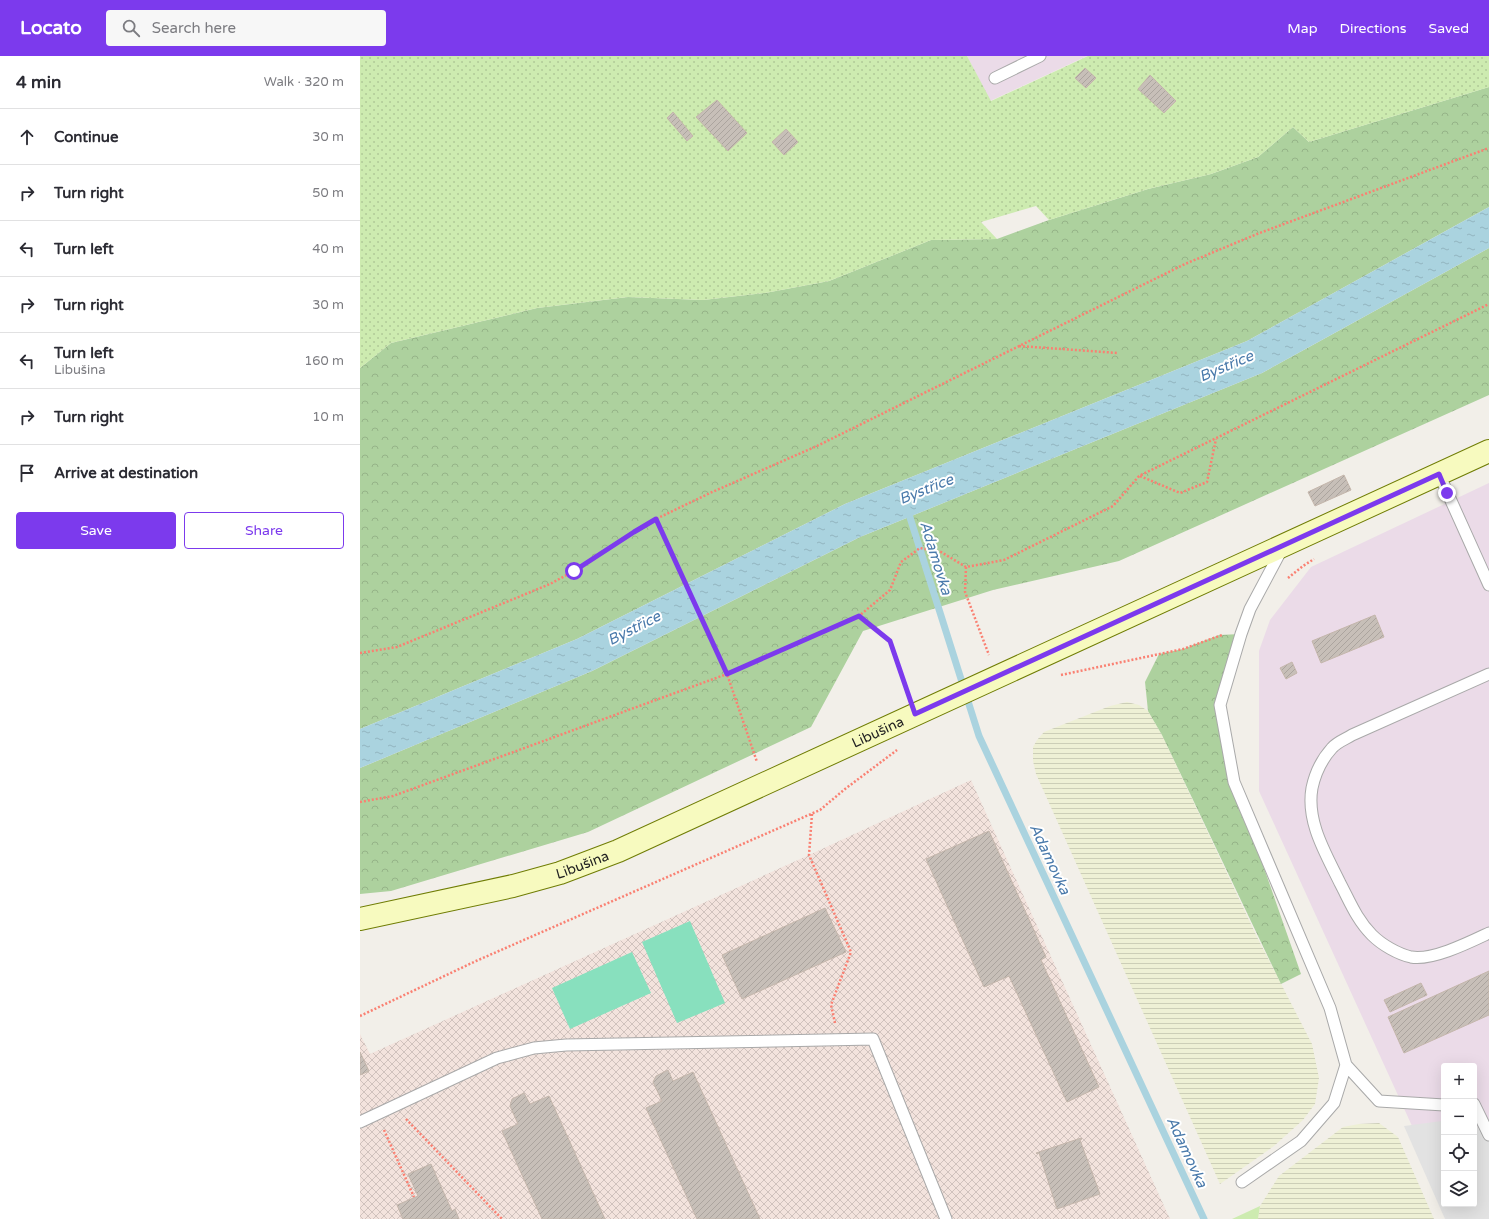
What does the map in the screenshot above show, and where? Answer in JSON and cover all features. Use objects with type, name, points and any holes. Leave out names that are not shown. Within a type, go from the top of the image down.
[{"type":"street","name":"Libušina","points":[[360,919],[513,886],[560,873],[618,850],[1489,451]]},
{"type":"lane","points":[[995,78],[1040,56]]},
{"type":"lane","points":[[1439,474],[1489,585]]},
{"type":"lane","points":[[1284,544],[1250,609],[1241,634],[1220,706],[1234,782],[1330,1008],[1346,1065],[1379,1101],[1441,1105]]},
{"type":"lane","points":[[1489,674],[1352,735],[1333,747],[1319,766],[1312,789],[1312,811],[1319,840],[1358,918],[1373,936],[1395,951],[1412,958],[1429,956],[1450,950],[1489,933]]},
{"type":"lane","points":[[360,1122],[378,1115],[393,1106],[497,1058],[534,1048],[873,1039],[946,1219]]},
{"type":"lane","points":[[1242,1182],[1302,1141],[1334,1103],[1346,1065]]},
{"type":"lane","points":[[1477,1110],[1489,1135]]},
{"type":"path","points":[[360,653],[397,647],[550,584],[574,571],[656,519],[710,493],[817,446],[1185,264],[1257,234],[1489,148]]},
{"type":"path","points":[[360,802],[393,796],[727,674],[859,616],[890,590],[901,562],[920,548],[941,552],[966,567],[1004,560],[1113,506],[1139,476],[1489,304]]},
{"type":"path","points":[[1018,346],[1118,353]]},
{"type":"path","points":[[1139,476],[1180,493],[1207,482],[1216,438]]},
{"type":"path","points":[[656,519],[727,674],[764,783]]},
{"type":"path","points":[[966,567],[965,592],[993,678]]},
{"type":"path","points":[[859,616],[890,641],[915,714]]},
{"type":"path","points":[[1054,676],[1183,649],[1219,635],[1241,634]]},
{"type":"path","points":[[360,1016],[476,961],[812,814],[820,810],[845,789],[900,748]]},
{"type":"path","points":[[812,814],[809,855],[851,952],[831,1004],[838,1040]]},
{"type":"path","points":[[393,1106],[502,1219]]},
{"type":"path","points":[[378,1115],[414,1197]]},
{"type":"shaded area","points":[[967,56],[1087,56],[990,101]]},
{"type":"shaded area","points":[[1489,483],[1489,1219],[1477,1207],[1477,1063],[1441,1063],[1441,1189],[1259,791],[1259,651],[1270,620],[1311,567]]},
{"type":"shaded area","points":[[971,780],[1170,1219],[360,1219],[360,1034],[370,1054]]},
{"type":"shaded area","points":[[1441,1121],[1441,1207],[1477,1207],[1477,1126],[1485,1127],[1489,1135],[1489,1219],[1445,1219],[1404,1126]]},
{"type":"green space","points":[[360,56],[967,56],[991,101],[1088,56],[1489,56],[1489,87],[1309,142],[1293,127],[1258,157],[1211,174],[1148,189],[1049,220],[1036,206],[981,222],[997,239],[931,240],[829,281],[765,293],[703,300],[628,297],[537,308],[391,343],[360,368]]},
{"type":"green space","points":[[1489,87],[1489,207],[1247,341],[845,504],[577,639],[360,729],[360,368],[391,343],[537,308],[628,297],[703,300],[765,293],[829,281],[931,240],[997,239],[1049,220],[1148,189],[1211,174],[1258,157],[1293,127],[1309,142]]},
{"type":"green space","points":[[1489,248],[1489,395],[1119,561],[993,590],[863,631],[811,727],[588,832],[391,891],[360,894],[360,768],[592,671],[860,537],[1262,373]]},
{"type":"green space","points":[[1241,634],[1220,706],[1234,782],[1301,974],[1281,984],[1162,735],[1148,711],[1145,682],[1159,654],[1183,649],[1219,635]]},
{"type":"green space","points":[[1127,702],[1139,705],[1148,711],[1162,735],[1257,937],[1312,1044],[1319,1078],[1315,1104],[1303,1120],[1274,1146],[1220,1184],[1036,774],[1033,761],[1033,747],[1044,732],[1110,706]]},
{"type":"green space","points":[[690,921],[725,1003],[677,1023],[642,942]]},
{"type":"green space","points":[[632,952],[651,993],[570,1029],[552,988]]},
{"type":"green space","points":[[1379,1123],[1398,1137],[1434,1219],[1258,1219],[1260,1206],[1279,1176],[1343,1127],[1359,1124]]},
{"type":"green space","points":[[1260,1206],[1258,1219],[1232,1219]]},
{"type":"water","name":"Bystřice","points":[[1489,207],[1489,248],[1262,373],[860,537],[592,671],[360,768],[360,729],[577,639],[845,504],[1247,341]]},
{"type":"building","points":[[1085,68],[1096,78],[1086,88],[1075,78]]},
{"type":"building","points":[[1150,75],[1176,101],[1164,113],[1138,89]]},
{"type":"building","points":[[717,100],[747,133],[728,151],[696,117]]},
{"type":"building","points":[[673,112],[693,136],[687,141],[667,118]]},
{"type":"building","points":[[786,129],[798,142],[784,155],[772,142]]},
{"type":"building","points":[[1344,475],[1351,490],[1315,506],[1308,492]]},
{"type":"building","points":[[1375,615],[1384,637],[1321,663],[1312,641]]},
{"type":"building","points":[[1292,662],[1297,673],[1286,679],[1280,668]]},
{"type":"building","points":[[989,831],[1046,957],[1041,960],[1099,1087],[1067,1102],[1009,976],[984,987],[926,859]]},
{"type":"building","points":[[825,908],[846,952],[742,999],[722,955]]},
{"type":"building","points":[[1489,971],[1489,1015],[1404,1053],[1388,1017]]},
{"type":"building","points":[[1421,983],[1427,995],[1390,1012],[1384,1000]]},
{"type":"building","points":[[360,1052],[369,1071],[360,1075]]},
{"type":"building","points":[[668,1070],[673,1081],[693,1072],[760,1219],[697,1219],[646,1108],[662,1101],[653,1082],[656,1076]]},
{"type":"building","points":[[524,1093],[530,1104],[549,1096],[605,1219],[542,1219],[502,1131],[518,1124],[510,1106],[512,1099]]},
{"type":"building","points":[[1081,1138],[1082,1139],[1080,1140],[1100,1194],[1057,1209],[1039,1153],[1036,1153]]},
{"type":"building","points":[[431,1164],[452,1211],[455,1209],[459,1219],[403,1219],[397,1205],[418,1196],[408,1174]]},
{"type":"waterway","name":"Adamovka","points":[[907,508],[979,736],[1204,1219]]},
{"type":"route","points":[[574,571],[656,519],[727,674],[859,616],[890,641],[915,714],[1439,474],[1447,493]]}]
